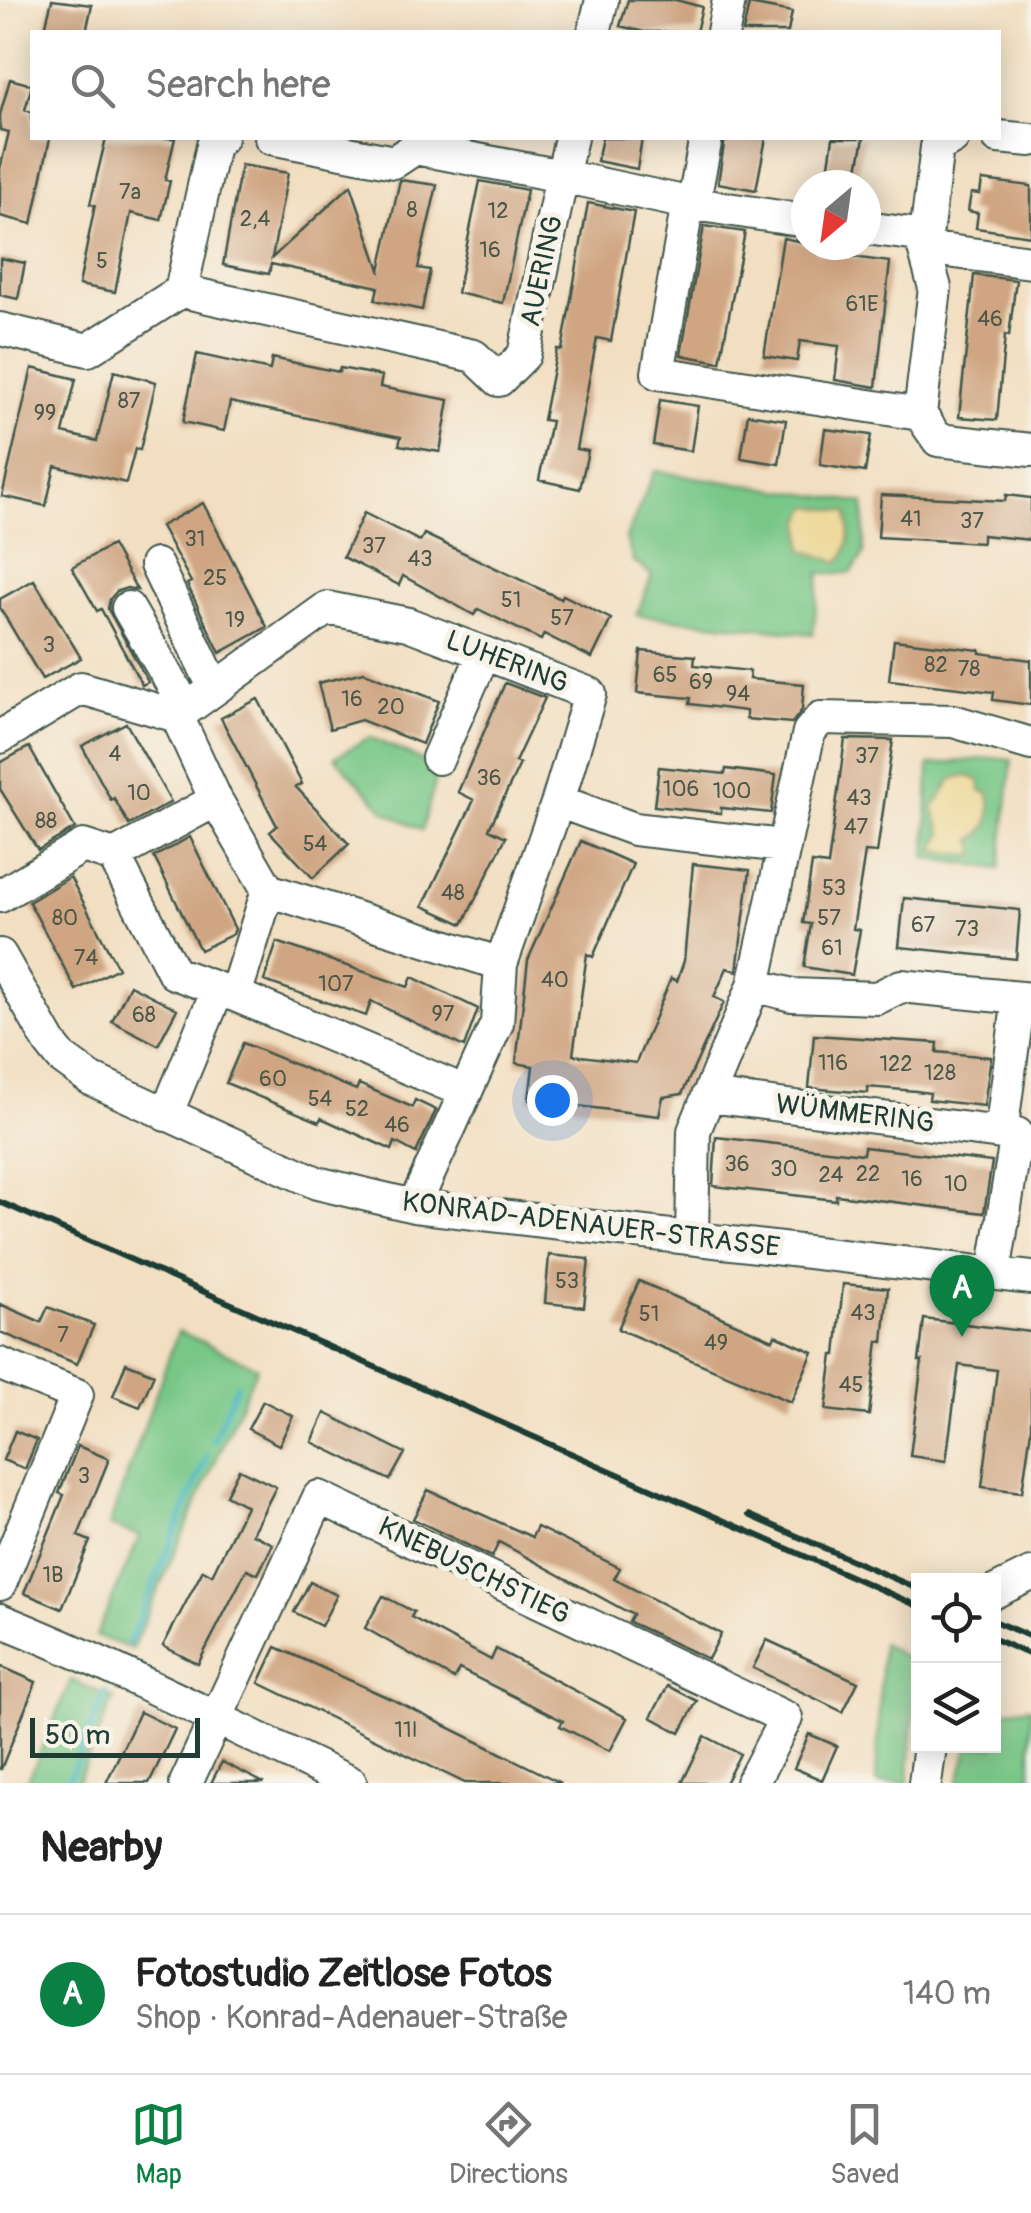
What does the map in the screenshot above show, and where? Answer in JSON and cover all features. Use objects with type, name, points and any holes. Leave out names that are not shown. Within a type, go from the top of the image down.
[{"type":"street","points":[[594,30],[602,0]]},
{"type":"street","points":[[724,30],[729,0]]},
{"type":"street","points":[[1001,137],[1031,140]]},
{"type":"street","points":[[0,329],[88,350],[181,291],[212,145],[218,140]]},
{"type":"street","name":"AUERING","points":[[181,291],[474,356],[499,380],[524,354],[566,159],[415,148],[394,162],[281,140]]},
{"type":"street","points":[[706,140],[658,373],[920,414]]},
{"type":"street","points":[[949,140],[936,147],[925,242],[936,288],[920,414],[938,440],[1031,450]]},
{"type":"street","points":[[566,159],[791,218]]},
{"type":"street","points":[[881,232],[1031,262]]},
{"type":"street","points":[[156,565],[214,687]]},
{"type":"street","points":[[128,608],[181,712],[216,800],[268,890],[501,964]]},
{"type":"street","name":"LUHERING","points":[[181,712],[327,608],[408,624],[590,694],[558,802],[501,964],[497,1023],[414,1206]]},
{"type":"street","points":[[438,758],[484,653]]},
{"type":"street","points":[[0,736],[82,688],[181,712]]},
{"type":"street","points":[[692,1237],[694,1131],[754,985],[809,732],[821,718],[953,721],[1031,744]]},
{"type":"street","points":[[114,856],[216,800]]},
{"type":"street","points":[[558,802],[634,829],[783,846]]},
{"type":"street","points":[[0,896],[84,846],[114,856],[174,973],[466,1092]]},
{"type":"street","points":[[166,1115],[226,992],[268,890]]},
{"type":"street","name":"KONRAD-ADENAUER-STRASSE","points":[[0,955],[35,1019],[62,1058],[91,1079],[317,1183],[414,1206],[1031,1278]]},
{"type":"street","points":[[754,985],[792,995],[877,998],[901,986],[1025,999],[1002,1132],[1017,1134],[994,1273]]},
{"type":"street","name":"WÜMMERING","points":[[708,1096],[1002,1132]]},
{"type":"street","points":[[0,1364],[77,1395],[0,1584]]},
{"type":"street","name":"KNEBUSCHSTIEG","points":[[216,1720],[320,1497],[786,1718],[752,1783]]},
{"type":"street","points":[[1001,1589],[1031,1574]]},
{"type":"street","points":[[0,1620],[96,1658],[351,1783]]},
{"type":"street","points":[[186,1783],[216,1720]]},
{"type":"street","points":[[925,1783],[929,1753]]},
{"type":"green space","points":[[655,471],[864,503],[864,554],[851,573],[820,573],[813,634],[637,615],[652,575],[633,561],[626,538]]},
{"type":"green space","points":[[370,737],[439,768],[422,830],[386,812],[335,757]]},
{"type":"green space","points":[[991,758],[1012,760],[1000,869],[926,858],[929,765]]},
{"type":"green space","points":[[178,1331],[257,1367],[132,1649],[96,1636],[140,1536],[109,1526]]},
{"type":"green space","points":[[882,1643],[911,1662],[911,1748],[908,1783],[876,1783]]},
{"type":"green space","points":[[71,1680],[114,1698],[77,1783],[27,1783]]},
{"type":"green space","points":[[1031,1707],[1031,1783],[958,1783],[967,1753],[1001,1753],[1001,1715],[1008,1710]]},
{"type":"sand","points":[[810,506],[848,512],[848,544],[839,562],[803,550],[802,520]]},
{"type":"sand","points":[[967,775],[980,781],[981,791],[989,793],[990,800],[987,825],[973,839],[977,856],[934,851],[943,834],[933,809],[952,779]]},
{"type":"building","points":[[52,0],[92,5],[86,30],[44,30]]},
{"type":"building","points":[[628,0],[676,0],[702,7],[696,30],[636,30],[620,26]]},
{"type":"building","points":[[749,4],[792,12],[788,30],[743,30]]},
{"type":"building","points":[[10,79],[30,84],[25,110],[30,111],[30,140],[50,140],[32,224],[0,216],[0,169],[9,132],[0,130]]},
{"type":"building","points":[[106,140],[175,140],[161,220],[131,213],[115,292],[79,285],[95,205],[90,204]]},
{"type":"building","points":[[602,140],[642,140],[637,169],[597,161]]},
{"type":"building","points":[[725,140],[766,140],[756,190],[718,183]]},
{"type":"building","points":[[833,140],[864,140],[858,170],[828,170]]},
{"type":"building","points":[[241,165],[288,173],[272,258],[351,185],[380,270],[400,180],[437,185],[418,268],[430,270],[422,310],[375,300],[378,287],[271,264],[269,274],[223,265]]},
{"type":"building","points":[[982,180],[1031,186],[1031,236],[976,228],[978,213],[968,211],[971,193],[980,194]]},
{"type":"building","points":[[480,181],[527,190],[503,303],[457,293]]},
{"type":"building","points":[[588,203],[634,212],[611,341],[597,338],[576,449],[588,451],[580,489],[539,480],[551,421],[543,420],[557,349],[562,350]]},
{"type":"building","points":[[704,226],[745,232],[720,362],[681,355]]},
{"type":"building","points":[[783,238],[791,240],[791,260],[890,262],[876,387],[835,380],[839,346],[800,341],[797,361],[764,356]]},
{"type":"building","points":[[0,258],[25,263],[18,299],[0,295]]},
{"type":"building","points":[[974,275],[1016,280],[1009,336],[1005,335],[997,420],[959,417]]},
{"type":"building","points":[[197,354],[270,370],[272,358],[339,372],[340,368],[382,376],[380,387],[449,400],[440,452],[399,445],[401,437],[230,402],[224,431],[183,422]]},
{"type":"building","points":[[32,368],[76,379],[63,433],[97,441],[114,371],[156,382],[140,450],[135,449],[126,483],[55,466],[46,506],[2,496]]},
{"type":"building","points":[[660,400],[698,406],[691,451],[653,445]]},
{"type":"building","points":[[748,414],[786,420],[779,464],[741,458]]},
{"type":"building","points":[[825,429],[871,435],[865,472],[820,465]]},
{"type":"building","points":[[881,495],[1005,501],[1006,495],[1031,498],[1031,540],[982,535],[982,543],[878,537]]},
{"type":"building","points":[[203,503],[267,627],[220,653],[187,584],[191,582],[161,526]]},
{"type":"building","points":[[364,513],[420,541],[424,534],[611,619],[592,658],[544,634],[541,640],[478,609],[474,615],[403,576],[399,585],[343,557]]},
{"type":"building","points":[[112,545],[137,590],[117,591],[108,609],[148,682],[142,685],[101,609],[97,611],[72,567]]},
{"type":"building","points":[[34,580],[81,658],[42,679],[0,608],[0,599]]},
{"type":"building","points":[[894,640],[1031,660],[1031,705],[993,700],[994,692],[889,680]]},
{"type":"building","points":[[641,651],[695,656],[694,665],[750,671],[749,679],[804,684],[802,710],[792,723],[746,719],[746,711],[690,704],[691,698],[637,693]]},
{"type":"building","points":[[364,672],[439,701],[422,744],[361,720],[330,729],[318,683]]},
{"type":"building","points":[[505,683],[545,698],[489,829],[506,837],[463,924],[423,906],[474,800],[458,792]]},
{"type":"building","points":[[258,699],[302,784],[296,787],[349,844],[313,878],[270,832],[277,826],[221,718]]},
{"type":"building","points":[[126,723],[171,802],[129,825],[82,746]]},
{"type":"building","points":[[845,739],[893,740],[877,853],[865,852],[853,929],[860,930],[852,975],[804,967],[811,924],[803,923],[812,863],[828,865]]},
{"type":"building","points":[[29,747],[75,828],[38,850],[0,789],[0,763]]},
{"type":"building","points":[[659,767],[776,775],[771,813],[654,806]]},
{"type":"building","points":[[190,837],[235,929],[233,934],[200,950],[154,857]]},
{"type":"building","points":[[581,841],[633,864],[593,957],[587,954],[573,1055],[636,1063],[671,978],[677,981],[684,961],[693,864],[750,870],[737,971],[727,968],[714,997],[724,1002],[682,1094],[663,1097],[659,1116],[529,1100],[533,1066],[516,1063],[528,960]]},
{"type":"building","points":[[70,877],[118,968],[76,990],[29,902]]},
{"type":"building","points":[[904,898],[1020,910],[1016,959],[899,947]]},
{"type":"building","points":[[277,942],[408,987],[412,977],[478,1009],[464,1047],[371,1001],[366,1016],[264,981]]},
{"type":"building","points":[[130,985],[177,1009],[158,1045],[112,1021]]},
{"type":"building","points":[[814,1035],[938,1043],[937,1052],[991,1057],[984,1106],[929,1100],[930,1093],[916,1091],[868,1087],[868,1093],[809,1088]]},
{"type":"building","points":[[243,1043],[356,1090],[359,1084],[412,1107],[415,1100],[436,1110],[416,1153],[395,1142],[392,1150],[321,1118],[319,1122],[226,1083]]},
{"type":"building","points":[[716,1137],[863,1154],[864,1147],[992,1162],[984,1213],[836,1195],[836,1200],[713,1186]]},
{"type":"building","points":[[549,1255],[589,1259],[584,1307],[545,1303]]},
{"type":"building","points":[[639,1281],[773,1340],[775,1335],[813,1352],[791,1402],[618,1329]]},
{"type":"building","points":[[843,1284],[888,1288],[883,1342],[878,1341],[869,1415],[826,1410]]},
{"type":"building","points":[[0,1304],[41,1322],[48,1307],[94,1325],[77,1364],[0,1332]]},
{"type":"building","points":[[924,1319],[1031,1332],[1031,1430],[1022,1492],[982,1487],[997,1370],[959,1365],[946,1461],[910,1456]]},
{"type":"building","points":[[126,1363],[154,1374],[140,1407],[113,1396]]},
{"type":"building","points":[[263,1401],[293,1416],[279,1445],[248,1429]]},
{"type":"building","points":[[325,1413],[405,1453],[390,1480],[312,1442]]},
{"type":"building","points":[[15,1431],[37,1440],[25,1469],[3,1460]]},
{"type":"building","points":[[78,1446],[109,1459],[78,1536],[90,1541],[62,1609],[24,1593],[64,1495],[59,1493]]},
{"type":"building","points":[[239,1469],[276,1487],[252,1534],[273,1544],[258,1574],[247,1569],[198,1664],[163,1646],[203,1570],[212,1575],[246,1506],[226,1495]]},
{"type":"building","points":[[428,1490],[532,1537],[537,1527],[620,1568],[614,1579],[721,1634],[708,1659],[629,1622],[633,1615],[499,1542],[492,1557],[413,1519]]},
{"type":"building","points":[[310,1582],[337,1595],[321,1626],[294,1612]]},
{"type":"building","points":[[383,1596],[414,1612],[411,1617],[491,1660],[496,1649],[627,1718],[610,1751],[560,1726],[563,1721],[459,1669],[454,1679],[365,1628]]},
{"type":"building","points":[[767,1640],[858,1682],[843,1712],[753,1668]]},
{"type":"building","points":[[276,1647],[561,1783],[465,1783],[259,1683]]},
{"type":"building","points":[[0,1666],[36,1682],[1,1769],[0,1769]]},
{"type":"building","points":[[668,1686],[697,1701],[680,1733],[651,1717]]},
{"type":"building","points":[[140,1712],[175,1729],[166,1748],[149,1783],[106,1783]]},
{"type":"building","points":[[809,1734],[837,1746],[822,1780],[794,1768]]},
{"type":"building","points":[[705,1736],[740,1754],[725,1783],[682,1783]]},
{"type":"building","points":[[222,1762],[264,1783],[211,1783]]},
{"type":"waterway","points":[[213,1441],[237,1385]]},
{"type":"waterway","points":[[129,1644],[207,1456]]},
{"type":"waterway","points":[[67,1783],[106,1692]]},
{"type":"railway","points":[[0,1202],[911,1603]]},
{"type":"railway","points":[[749,1515],[911,1586]]},
{"type":"railway","points":[[1001,1624],[1031,1637]]},
{"type":"railway","points":[[1001,1642],[1031,1655]]},
{"type":"place","name":"Fotostudio Zeitlose Fotos","points":[[962,1337]]}]
